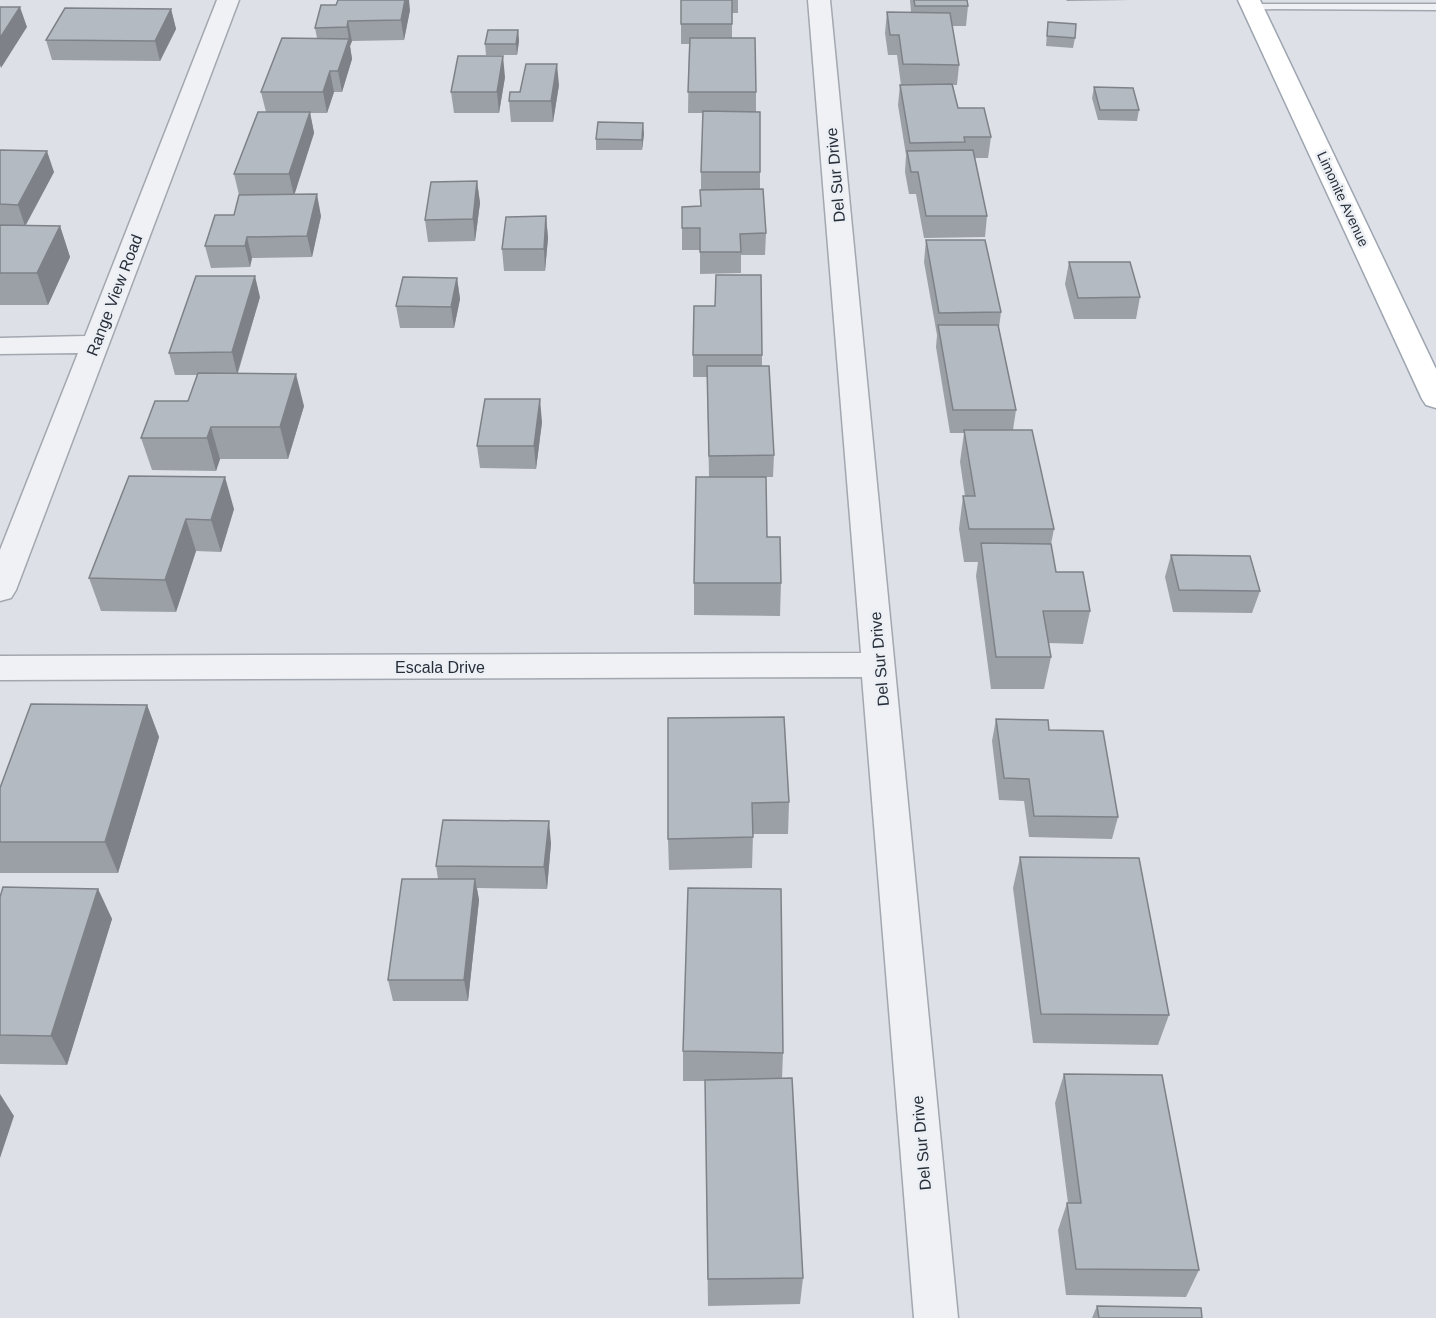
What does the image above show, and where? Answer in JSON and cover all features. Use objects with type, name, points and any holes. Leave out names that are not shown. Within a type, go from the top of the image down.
[{"type":"main road","name":"Limonite Avenue","points":[[1251,4],[1436,399]]},
{"type":"street","name":"Range View Road","points":[[0,590],[228,0]]},
{"type":"street","name":"Del Sur Drive","points":[[819,0],[936,1318]]},
{"type":"street","points":[[0,346],[95,344]]},
{"type":"street","name":"Escala Drive","points":[[0,668],[879,665]]},
{"type":"lane","points":[[1251,4],[1436,7]]},
{"type":"building","points":[[338,0],[405,0],[401,20],[348,21],[347,27],[315,28],[321,5],[336,5]]},
{"type":"building","points":[[681,0],[732,0],[732,24],[681,24]]},
{"type":"building","points":[[914,0],[967,0],[968,6],[915,6]]},
{"type":"building","points":[[0,7],[20,7],[0,38]]},
{"type":"building","points":[[65,8],[171,9],[155,41],[46,40]]},
{"type":"building","points":[[887,12],[950,13],[959,65],[903,64],[899,35],[890,35]]},
{"type":"building","points":[[1048,22],[1076,24],[1075,38],[1047,36]]},
{"type":"building","points":[[488,30],[518,30],[516,44],[485,44]]},
{"type":"building","points":[[282,38],[349,39],[338,71],[330,71],[323,92],[261,92]]},
{"type":"building","points":[[690,38],[755,38],[756,92],[688,92]]},
{"type":"building","points":[[458,56],[503,56],[497,92],[451,92]]},
{"type":"building","points":[[526,64],[557,64],[551,101],[509,101],[510,92],[520,92]]},
{"type":"building","points":[[952,84],[958,108],[984,108],[991,137],[964,137],[965,142],[910,143],[900,85]]},
{"type":"building","points":[[1094,87],[1133,88],[1139,110],[1100,110]]},
{"type":"building","points":[[703,111],[760,112],[760,172],[701,172]]},
{"type":"building","points":[[258,112],[310,112],[289,174],[234,174]]},
{"type":"building","points":[[598,122],[643,123],[642,140],[596,139]]},
{"type":"building","points":[[0,150],[47,151],[18,205],[0,204]]},
{"type":"building","points":[[973,150],[987,216],[926,216],[918,172],[911,172],[907,151]]},
{"type":"building","points":[[477,181],[473,219],[425,220],[431,182]]},
{"type":"building","points":[[763,189],[766,233],[740,234],[741,252],[700,252],[700,228],[682,228],[682,207],[701,206],[700,190]]},
{"type":"building","points":[[317,194],[307,236],[247,237],[245,246],[205,246],[215,215],[234,215],[239,195]]},
{"type":"building","points":[[546,216],[544,249],[502,249],[506,217]]},
{"type":"building","points":[[0,225],[60,226],[37,273],[0,273]]},
{"type":"building","points":[[926,240],[985,240],[1001,312],[939,313]]},
{"type":"building","points":[[1069,262],[1130,262],[1140,297],[1078,298]]},
{"type":"building","points":[[716,275],[761,275],[762,355],[693,355],[694,306],[715,306]]},
{"type":"building","points":[[196,276],[255,276],[232,352],[169,353]]},
{"type":"building","points":[[403,277],[457,278],[451,307],[396,306]]},
{"type":"building","points":[[938,325],[998,325],[1016,410],[953,410]]},
{"type":"building","points":[[707,366],[769,366],[774,455],[709,456]]},
{"type":"building","points":[[198,373],[296,374],[280,427],[211,427],[207,438],[141,438],[155,401],[188,401]]},
{"type":"building","points":[[485,399],[540,399],[534,446],[477,446]]},
{"type":"building","points":[[964,430],[1032,430],[1054,529],[969,529],[963,496],[975,496]]},
{"type":"building","points":[[129,476],[225,477],[211,520],[186,519],[165,580],[89,578]]},
{"type":"building","points":[[696,477],[766,477],[767,537],[780,537],[781,583],[694,583]]},
{"type":"building","points":[[981,543],[1051,544],[1056,572],[1083,572],[1090,611],[1043,611],[1051,657],[996,657]]},
{"type":"building","points":[[1171,555],[1250,556],[1260,591],[1179,590]]},
{"type":"building","points":[[31,704],[147,705],[105,842],[0,842],[0,788]]},
{"type":"building","points":[[784,717],[789,802],[752,803],[753,837],[668,839],[668,718]]},
{"type":"building","points":[[996,719],[1048,720],[1049,730],[1103,731],[1118,817],[1034,816],[1029,779],[1004,778]]},
{"type":"building","points":[[443,820],[549,821],[544,867],[436,866]]},
{"type":"building","points":[[1020,857],[1139,858],[1169,1015],[1041,1014]]},
{"type":"building","points":[[402,879],[475,879],[464,980],[388,980]]},
{"type":"building","points":[[3,887],[98,889],[51,1036],[0,1035],[0,897]]},
{"type":"building","points":[[688,888],[781,889],[783,1053],[683,1051]]},
{"type":"building","points":[[1064,1074],[1162,1075],[1199,1270],[1076,1269],[1067,1203],[1081,1203]]},
{"type":"building","points":[[792,1078],[803,1278],[708,1279],[705,1080]]},
{"type":"building","points":[[1097,1306],[1201,1308],[1202,1318],[1099,1318]]}]
